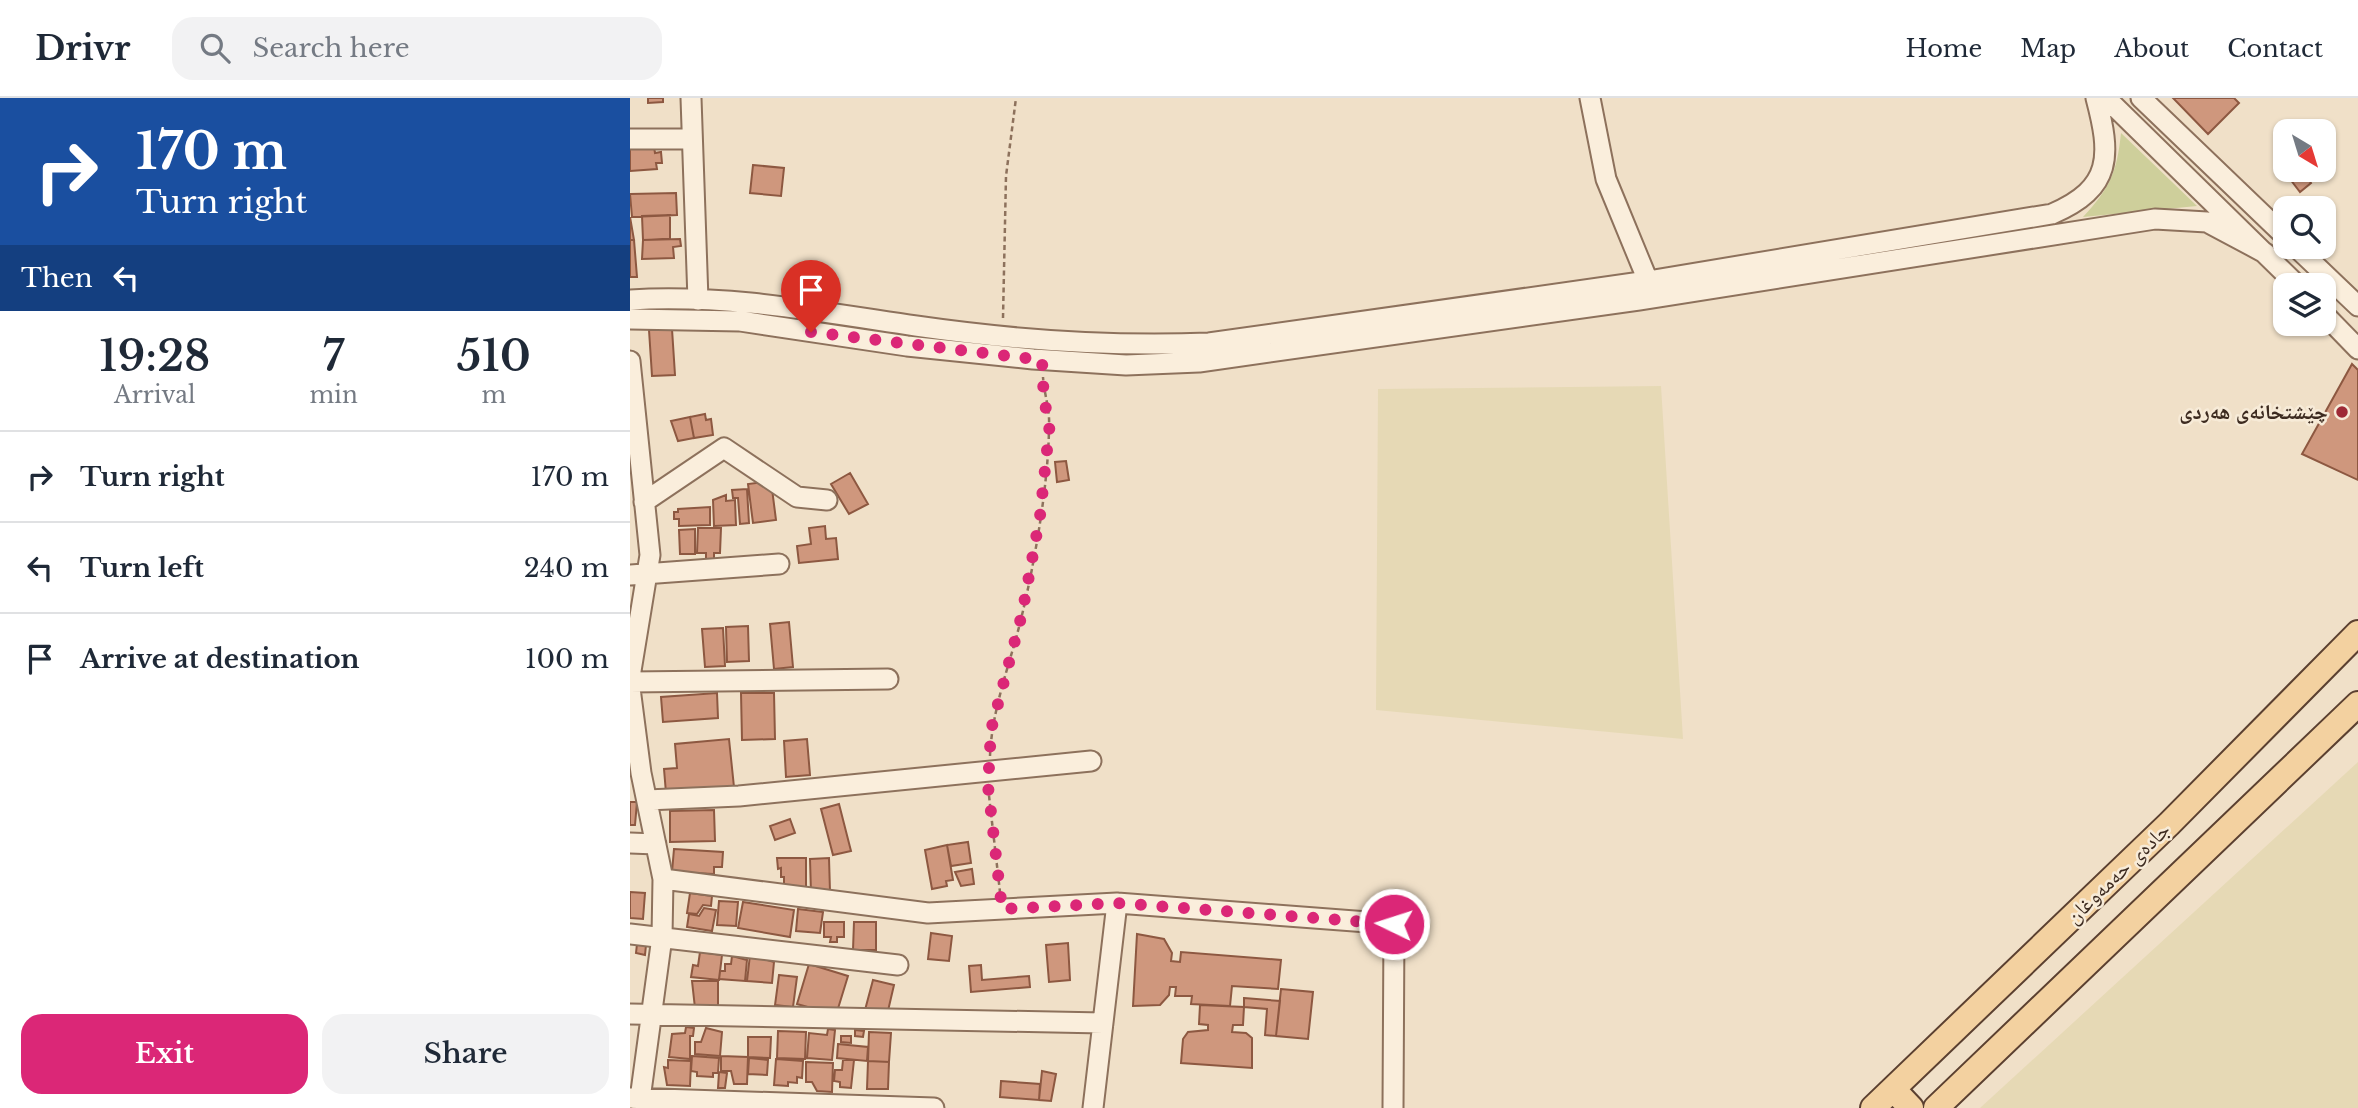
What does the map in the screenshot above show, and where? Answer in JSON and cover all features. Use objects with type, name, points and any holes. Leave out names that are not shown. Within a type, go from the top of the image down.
[{"type":"main road","name":"جادەی حەمەوغان","points":[[1873,1108],[2169,824],[2358,633]]},
{"type":"main road","name":"جادەی حەمەوغان","points":[[1936,1108],[2358,704]]},
{"type":"main road","points":[[1893,1088],[1911,1108]]},
{"type":"street","points":[[691,98],[698,300]]},
{"type":"street","points":[[1590,98],[1606,179],[1648,281]]},
{"type":"street","points":[[630,318],[740,321],[907,346],[1042,360],[1126,365],[1199,362],[1351,332],[1461,305],[1648,281],[2052,214],[2074,204],[2092,187],[2104,166],[2106,142],[2096,98]]},
{"type":"street","points":[[2106,98],[2285,273]]},
{"type":"street","points":[[2141,98],[2273,225]]},
{"type":"street","points":[[630,139],[692,139]]},
{"type":"street","points":[[630,300],[752,302],[1003,336],[1138,346],[1351,332],[1991,246],[2155,219],[2179,218],[2207,222],[2265,253]]},
{"type":"street","points":[[1988,224],[1991,246]]},
{"type":"street","points":[[2309,259],[2358,306]]},
{"type":"street","points":[[2336,325],[2356,343]]},
{"type":"street","points":[[630,361],[650,555],[638,574],[630,680],[888,679]]},
{"type":"street","points":[[644,502],[724,448],[797,496],[827,500]]},
{"type":"street","points":[[638,574],[779,564]]},
{"type":"street","points":[[630,688],[636,772],[647,800],[663,879],[662,937],[637,1102],[934,1108]]},
{"type":"street","points":[[647,800],[740,796],[1091,761]]},
{"type":"street","points":[[630,843],[656,845]]},
{"type":"street","points":[[663,879],[929,913],[1117,903],[1394,924],[1393,1108]]},
{"type":"street","points":[[1093,1108],[1117,903]]},
{"type":"street","points":[[630,934],[898,965]]},
{"type":"street","points":[[630,1014],[1103,1023]]},
{"type":"path","points":[[1003,336],[1006,176],[1016,98]]},
{"type":"path","points":[[1002,909],[989,771],[991,730],[1022,614],[1040,516],[1050,422],[1044,402],[1042,360]]},
{"type":"shaded area","points":[[1661,386],[1683,739],[1376,710],[1378,389]]},
{"type":"shaded area","points":[[2358,762],[2358,1108],[1980,1108]]},
{"type":"green space","points":[[2121,133],[2197,206],[2083,217],[2111,179]]},
{"type":"building","points":[[648,98],[663,98],[663,102],[648,103]]},
{"type":"building","points":[[2173,98],[2234,98],[2239,103],[2208,134]]},
{"type":"building","points":[[654,147],[655,153],[661,152],[662,163],[656,163],[657,169],[630,171],[630,149]]},
{"type":"building","points":[[753,165],[784,168],[781,196],[750,193]]},
{"type":"building","points":[[2292,182],[2310,182],[2311,183],[2300,192]]},
{"type":"building","points":[[676,193],[677,215],[632,217],[630,194]]},
{"type":"building","points":[[670,215],[670,239],[643,240],[642,216]]},
{"type":"building","points":[[630,217],[634,240],[630,240]]},
{"type":"building","points":[[680,239],[681,246],[673,247],[674,258],[642,259],[643,240]]},
{"type":"building","points":[[630,240],[634,240],[637,277],[630,277]]},
{"type":"building","points":[[672,329],[675,375],[652,376],[649,330]]},
{"type":"building","name":"چێشتخانەی هەردی","points":[[2352,364],[2358,370],[2358,480],[2302,454]]},
{"type":"building","points":[[705,414],[706,420],[711,419],[713,435],[694,438],[690,417]]},
{"type":"building","points":[[690,417],[694,438],[678,441],[671,421]]},
{"type":"building","points":[[1066,461],[1069,480],[1057,482],[1055,462]]},
{"type":"building","points":[[850,473],[868,504],[849,514],[831,484]]},
{"type":"building","points":[[771,481],[776,520],[753,523],[748,484]]},
{"type":"building","points":[[747,489],[749,523],[740,524],[738,498],[733,498],[732,490]]},
{"type":"building","points":[[726,495],[726,501],[735,500],[736,525],[714,526],[713,500]]},
{"type":"building","points":[[710,507],[710,525],[679,526],[679,519],[674,519],[674,512],[678,512],[678,509]]},
{"type":"building","points":[[825,526],[826,539],[836,538],[838,559],[799,563],[797,546],[811,544],[809,528]]},
{"type":"building","points":[[698,528],[721,528],[720,553],[714,553],[714,559],[706,559],[706,553],[697,553]]},
{"type":"building","points":[[695,529],[695,554],[680,554],[679,530]]},
{"type":"building","points":[[789,622],[793,667],[774,669],[770,624]]},
{"type":"building","points":[[748,626],[749,661],[727,662],[726,627]]},
{"type":"building","points":[[723,628],[725,666],[705,667],[702,629]]},
{"type":"building","points":[[717,693],[718,718],[663,722],[661,697]]},
{"type":"building","points":[[741,693],[774,693],[775,739],[742,740]]},
{"type":"building","points":[[729,739],[734,787],[666,793],[664,769],[677,768],[675,744]]},
{"type":"building","points":[[807,739],[810,775],[786,777],[784,741]]},
{"type":"building","points":[[630,802],[637,802],[635,825],[630,825]]},
{"type":"building","points":[[839,804],[851,851],[833,855],[821,809]]},
{"type":"building","points":[[714,810],[715,841],[670,842],[670,811]]},
{"type":"building","points":[[790,819],[795,833],[775,840],[770,826]]},
{"type":"building","points":[[968,842],[971,863],[951,866],[947,845]]},
{"type":"building","points":[[947,845],[953,880],[946,881],[947,886],[932,889],[925,850]]},
{"type":"building","points":[[674,849],[723,852],[722,867],[714,867],[714,874],[672,872]]},
{"type":"building","points":[[777,858],[806,858],[806,890],[784,890],[784,877],[781,877],[781,868],[778,869]]},
{"type":"building","points":[[829,858],[830,892],[811,893],[810,859]]},
{"type":"building","points":[[972,869],[974,884],[961,886],[955,872]]},
{"type":"building","points":[[630,892],[645,893],[643,919],[630,918]]},
{"type":"building","points":[[690,893],[712,896],[711,906],[703,905],[697,914],[687,913]]},
{"type":"building","points":[[719,901],[738,902],[736,926],[717,925]]},
{"type":"building","points":[[743,902],[794,910],[790,937],[738,928]]},
{"type":"building","points":[[704,908],[716,910],[712,931],[687,927],[689,914],[699,916]]},
{"type":"building","points":[[798,909],[823,912],[820,933],[796,931]]},
{"type":"building","points":[[824,922],[844,922],[844,937],[837,937],[837,942],[830,942],[831,937],[824,937]]},
{"type":"building","points":[[854,922],[876,922],[876,950],[853,950]]},
{"type":"building","points":[[931,933],[952,936],[949,961],[928,959]]},
{"type":"building","points":[[1137,934],[1164,939],[1172,953],[1171,961],[1180,962],[1181,952],[1281,960],[1278,989],[1232,986],[1230,1006],[1191,1004],[1192,996],[1175,996],[1176,987],[1170,987],[1169,995],[1160,1005],[1133,1006]]},
{"type":"building","points":[[1068,943],[1070,980],[1049,982],[1046,945]]},
{"type":"building","points":[[637,944],[646,945],[645,955],[636,953]]},
{"type":"building","points":[[700,952],[722,955],[719,980],[691,977],[693,965],[698,966]]},
{"type":"building","points":[[750,955],[774,962],[772,983],[747,981]]},
{"type":"building","points":[[732,956],[747,960],[745,981],[719,979],[720,971],[725,971],[725,964],[731,964]]},
{"type":"building","points":[[809,964],[848,976],[836,1015],[797,1004]]},
{"type":"building","points":[[981,965],[982,980],[1029,976],[1030,987],[971,992],[969,966]]},
{"type":"building","points":[[779,975],[797,977],[793,1007],[775,1005]]},
{"type":"building","points":[[873,980],[894,985],[887,1015],[865,1010]]},
{"type":"building","points":[[692,981],[718,981],[718,1008],[695,1008]]},
{"type":"building","points":[[1281,989],[1313,992],[1308,1039],[1276,1036]]},
{"type":"building","points":[[1244,998],[1280,1001],[1276,1036],[1265,1035],[1267,1009],[1244,1007]]},
{"type":"building","points":[[1200,1005],[1244,1007],[1243,1025],[1233,1025],[1232,1032],[1246,1033],[1252,1038],[1252,1068],[1181,1063],[1183,1039],[1188,1032],[1208,1030],[1208,1025],[1199,1024]]},
{"type":"building","points":[[686,1027],[694,1028],[693,1036],[690,1036],[690,1059],[669,1057],[672,1034],[685,1033]]},
{"type":"building","points":[[706,1028],[722,1032],[720,1056],[695,1054],[695,1042],[701,1042]]},
{"type":"building","points":[[828,1029],[835,1030],[832,1060],[807,1058],[809,1033],[827,1035]]},
{"type":"building","points":[[855,1030],[864,1031],[863,1037],[855,1036]]},
{"type":"building","points":[[778,1031],[806,1032],[805,1059],[777,1058]]},
{"type":"building","points":[[869,1032],[891,1033],[889,1062],[868,1061]]},
{"type":"building","points":[[841,1036],[851,1036],[851,1043],[841,1042]]},
{"type":"building","points":[[748,1037],[771,1037],[770,1058],[748,1057]]},
{"type":"building","points":[[838,1044],[868,1047],[867,1061],[837,1058]]},
{"type":"building","points":[[692,1056],[719,1058],[718,1073],[713,1073],[713,1077],[697,1076],[697,1072],[691,1071]]},
{"type":"building","points":[[721,1056],[748,1057],[747,1084],[734,1084],[731,1071],[721,1071]]},
{"type":"building","points":[[749,1058],[768,1060],[767,1075],[748,1074]]},
{"type":"building","points":[[776,1059],[803,1061],[802,1078],[797,1077],[797,1083],[788,1082],[788,1086],[774,1085]]},
{"type":"building","points":[[668,1060],[691,1061],[690,1086],[667,1085],[664,1067],[668,1068]]},
{"type":"building","points":[[843,1060],[854,1060],[851,1088],[840,1087],[840,1082],[834,1081],[835,1070],[842,1070]]},
{"type":"building","points":[[868,1061],[889,1062],[888,1089],[867,1089]]},
{"type":"building","points":[[806,1062],[833,1063],[832,1092],[817,1091],[812,1082],[806,1082]]},
{"type":"building","points":[[1042,1071],[1056,1074],[1051,1101],[1039,1100]]},
{"type":"building","points":[[719,1072],[727,1073],[725,1088],[718,1088]]},
{"type":"building","points":[[1001,1081],[1040,1084],[1039,1100],[1000,1097]]},
{"type":"place","name":"چێشتخانەی هەردی","points":[[2342,412]]},
{"type":"route","points":[[811,332],[907,346],[1042,360],[1044,402],[1050,422],[1040,516],[1022,614],[991,730],[988,786],[1002,909],[1117,903],[1394,924]]}]
